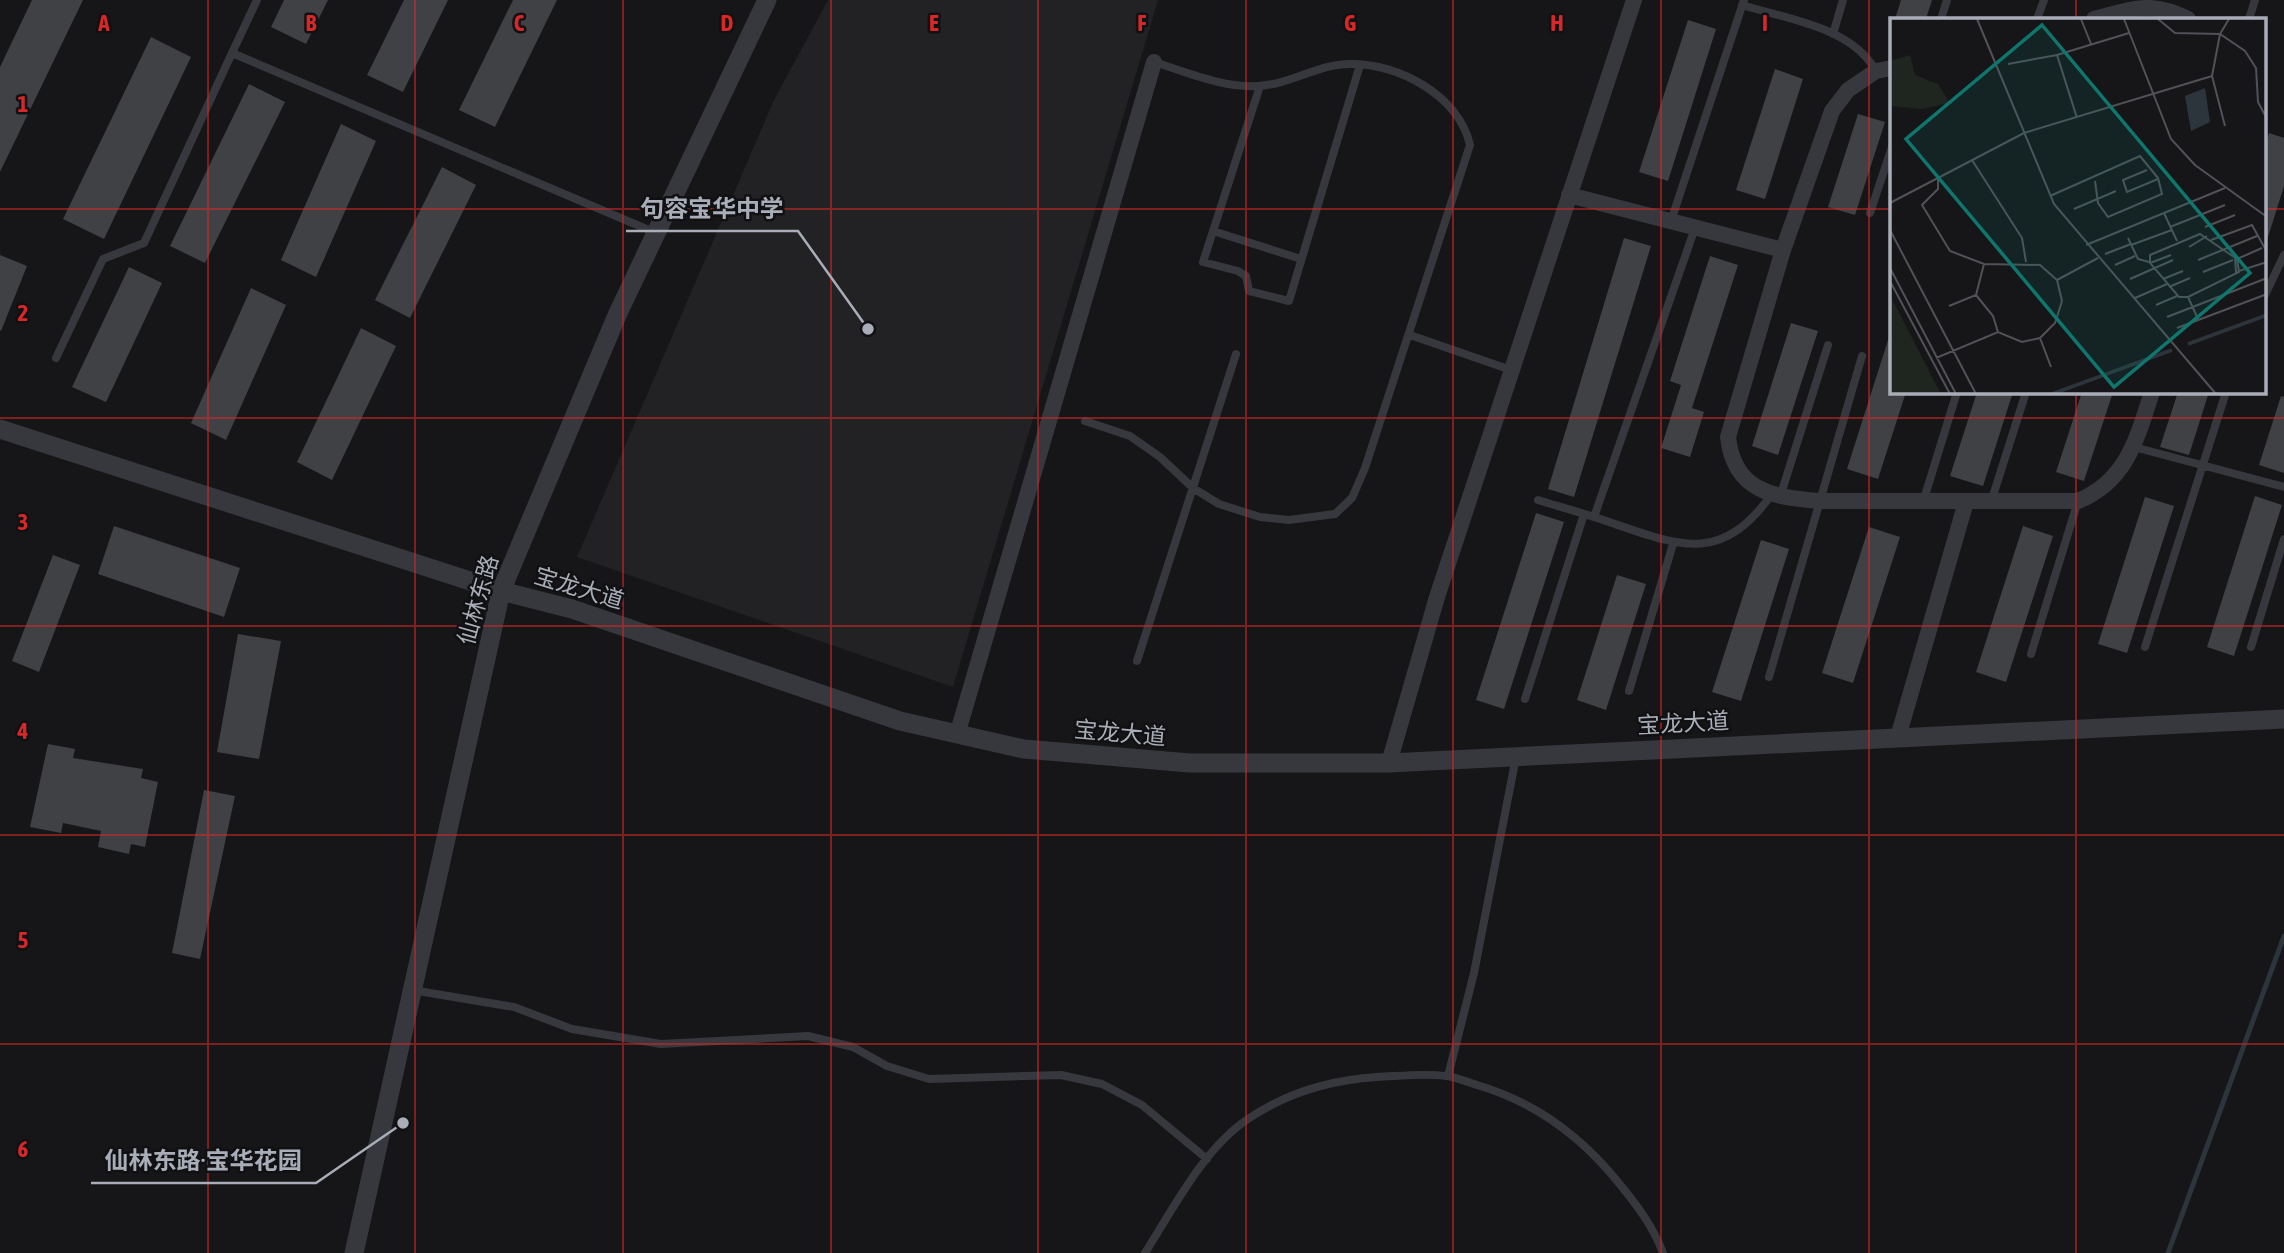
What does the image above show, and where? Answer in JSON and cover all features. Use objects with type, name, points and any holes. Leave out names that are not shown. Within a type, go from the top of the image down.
[{"type":"street","name":"仙林东路","points":[[354,1253],[501,591],[618,313],[766,0]]},
{"type":"street","points":[[1389,763],[1437,597],[1634,0]]},
{"type":"street","points":[[2098,18],[2142,8],[2166,8],[2186,18]]},
{"type":"street","points":[[957,734],[1154,61]]},
{"type":"street","points":[[1888,72],[1848,90],[1832,111],[1783,250],[1728,437],[1730,459],[1737,468],[1745,477],[1776,496],[1820,501],[2078,501],[2112,481],[2134,447],[2151,394]]},
{"type":"street","points":[[1569,195],[1783,250]]},
{"type":"street","name":"宝龙大道","points":[[0,429],[501,591],[572,609],[900,721],[1024,749],[1190,763],[1389,763],[2284,719]]},
{"type":"street","points":[[1898,737],[1966,502]]},
{"type":"lane","points":[[56,358],[103,259],[144,243],[257,0]]},
{"type":"lane","points":[[1832,34],[1843,0]]},
{"type":"lane","points":[[1941,18],[1947,0]]},
{"type":"lane","points":[[2037,18],[2044,0]]},
{"type":"lane","points":[[2249,18],[2255,0]]},
{"type":"lane","points":[[1671,221],[1743,3],[1832,34],[1859,49],[1888,72]]},
{"type":"lane","points":[[232,53],[656,233]]},
{"type":"lane","points":[[1085,421],[1129,436],[1160,457],[1193,488],[1219,504],[1260,517],[1289,520],[1335,514],[1352,498],[1365,468],[1470,145],[1467,130],[1457,116],[1415,80],[1360,65],[1330,67],[1260,86],[1233,86],[1154,61]]},
{"type":"lane","points":[[1260,86],[1203,262],[1238,271],[1246,276],[1249,291],[1289,302],[1360,65]]},
{"type":"lane","points":[[1870,213],[1890,153]]},
{"type":"lane","points":[[1594,517],[1695,228]]},
{"type":"lane","points":[[1213,231],[1301,259]]},
{"type":"lane","points":[[2266,293],[2284,255]]},
{"type":"lane","points":[[1410,335],[1511,370]]},
{"type":"lane","points":[[1538,500],[1673,544],[1703,544],[1726,536],[1747,524],[1776,496],[1828,345]]},
{"type":"lane","points":[[1137,660],[1236,354]]},
{"type":"lane","points":[[1769,677],[1862,356]]},
{"type":"lane","points":[[1923,502],[1956,394]]},
{"type":"lane","points":[[1991,502],[2025,394]]},
{"type":"lane","points":[[2145,647],[2225,394]]},
{"type":"lane","points":[[2134,447],[2284,487]]},
{"type":"lane","points":[[2031,654],[2078,501]]},
{"type":"lane","points":[[1525,699],[1584,514]]},
{"type":"lane","points":[[2250,647],[2284,539]]},
{"type":"lane","points":[[1629,691],[1673,544]]},
{"type":"lane","points":[[1448,1076],[1474,973],[1516,757]]},
{"type":"lane","points":[[412,990],[514,1007],[572,1029],[661,1044],[808,1037],[853,1047],[887,1066],[929,1079],[1061,1075],[1102,1084],[1142,1105],[1207,1159]]},
{"type":"lane","points":[[1145,1253],[1207,1159],[1245,1120],[1288,1096],[1357,1079],[1448,1076],[1501,1092],[1548,1115],[1584,1143],[1640,1208],[1663,1253]]},
{"type":"shaded area","points":[[828,0],[1158,0],[953,687],[577,557],[774,100]]},
{"type":"building","points":[[32,0],[83,0],[0,172],[0,67]]},
{"type":"building","points":[[284,0],[328,0],[306,44],[271,27]]},
{"type":"building","points":[[404,0],[448,0],[403,92],[367,75]]},
{"type":"building","points":[[513,0],[557,0],[495,127],[459,110]]},
{"type":"building","points":[[1901,0],[1932,0],[1926,18],[1895,18]]},
{"type":"building","points":[[1688,20],[1716,29],[1668,181],[1639,172]]},
{"type":"building","points":[[151,37],[191,57],[104,239],[63,219]]},
{"type":"building","points":[[1775,69],[1803,79],[1765,199],[1736,190]]},
{"type":"building","points":[[249,84],[285,102],[205,263],[170,246]]},
{"type":"building","points":[[1858,114],[1885,122],[1855,215],[1828,207]]},
{"type":"building","points":[[341,124],[376,141],[316,277],[281,260]]},
{"type":"building","points":[[2269,133],[2284,138],[2284,186],[2268,237],[2266,236],[2266,144]]},
{"type":"building","points":[[442,167],[476,185],[410,318],[375,300]]},
{"type":"building","points":[[1624,238],[1651,246],[1574,497],[1548,489]]},
{"type":"building","points":[[0,255],[27,266],[1,331],[0,330]]},
{"type":"building","points":[[1710,256],[1738,265],[1692,408],[1704,412],[1690,457],[1661,448],[1681,385],[1670,381]]},
{"type":"building","points":[[129,267],[162,283],[106,402],[72,387]]},
{"type":"building","points":[[251,288],[286,305],[226,440],[191,423]]},
{"type":"building","points":[[1791,323],[1818,331],[1778,455],[1752,446]]},
{"type":"building","points":[[361,328],[396,346],[332,480],[297,462]]},
{"type":"building","points":[[1890,337],[1890,394],[1905,394],[1878,479],[1847,469]]},
{"type":"building","points":[[1976,394],[2012,394],[1983,486],[1950,476]]},
{"type":"building","points":[[2081,394],[2112,394],[2084,481],[2056,472]]},
{"type":"building","points":[[2177,394],[2208,394],[2189,455],[2160,447]]},
{"type":"building","points":[[2281,396],[2284,397],[2284,473],[2259,465]]},
{"type":"building","points":[[2255,496],[2282,505],[2234,656],[2207,647]]},
{"type":"building","points":[[2145,497],[2174,506],[2127,653],[2098,644]]},
{"type":"building","points":[[1536,513],[1564,522],[1504,709],[1476,700]]},
{"type":"building","points":[[114,526],[240,568],[224,617],[98,574]]},
{"type":"building","points":[[2023,526],[2053,536],[2006,682],[1976,672]]},
{"type":"building","points":[[1869,527],[1900,537],[1853,683],[1822,673]]},
{"type":"building","points":[[1761,540],[1789,549],[1741,701],[1712,692]]},
{"type":"building","points":[[53,555],[80,565],[39,672],[12,661]]},
{"type":"building","points":[[1617,575],[1646,584],[1606,710],[1577,700]]},
{"type":"building","points":[[238,634],[281,641],[259,759],[217,752]]},
{"type":"building","points":[[48,744],[75,749],[73,758],[143,769],[141,778],[158,782],[145,847],[131,844],[129,854],[98,847],[101,831],[63,823],[61,833],[30,827]]},
{"type":"building","points":[[204,790],[235,796],[200,959],[172,953]]},
{"type":"waterway","points":[[2168,1253],[2284,936]]},
{"type":"place","name":"句容宝华中学","points":[[868,329]]},
{"type":"place","name":"仙林东路·宝华花园","points":[[403,1123]]}]
